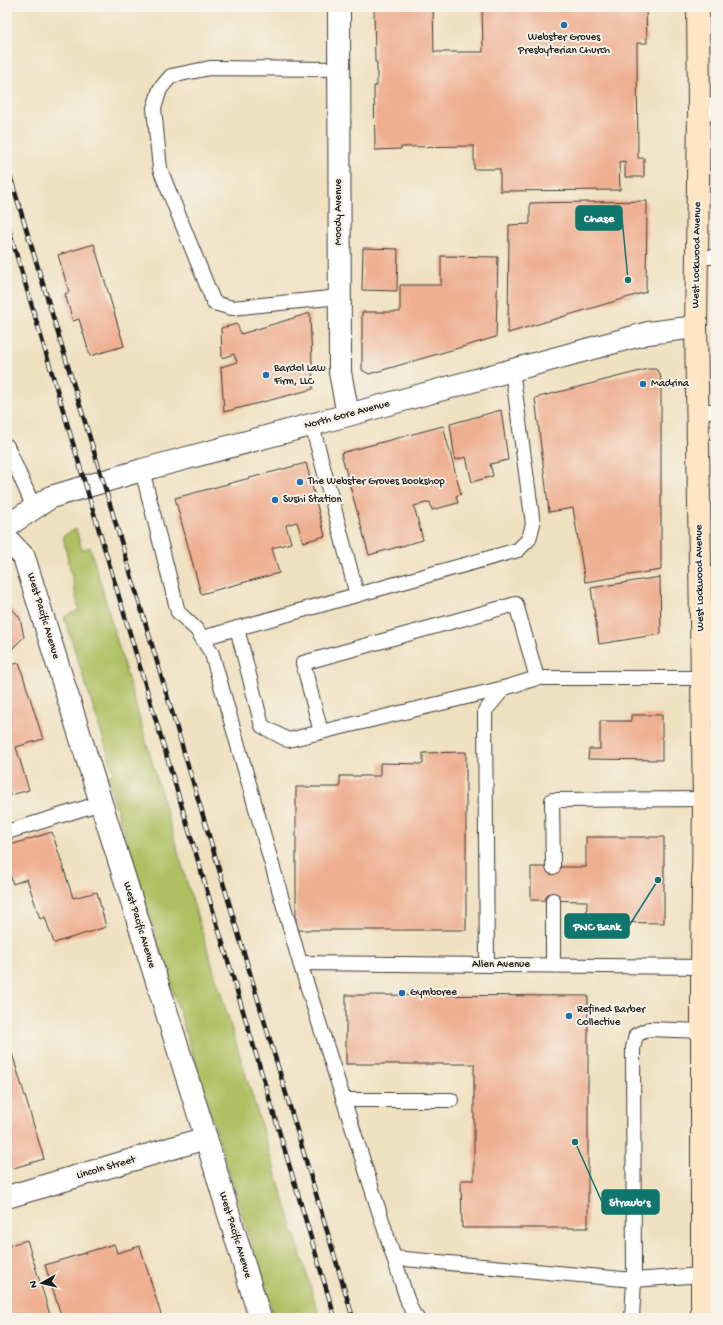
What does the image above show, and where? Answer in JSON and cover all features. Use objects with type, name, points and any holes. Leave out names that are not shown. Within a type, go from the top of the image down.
[{"type":"main road","name":"West Lockwood Avenue","points":[[698,7],[707,110],[706,257],[696,327],[707,411],[702,678],[710,799],[702,967],[702,1031],[709,1248],[702,1275],[702,1318]]},
{"type":"street","name":"Moody Avenue","points":[[339,7],[340,372],[348,415]]},
{"type":"street","name":"North Gore Avenue","points":[[7,526],[51,497],[142,470],[648,333],[696,327]]},
{"type":"street","name":"West Pacific Avenue","points":[[7,539],[24,557],[206,1138],[260,1318]]},
{"type":"street","name":"Lincoln Street","points":[[7,1197],[206,1138]]},
{"type":"lane","points":[[339,69],[210,68],[171,76],[160,89],[154,108],[160,169],[214,303],[232,308],[340,297]]},
{"type":"lane","points":[[202,638],[518,550],[529,538],[533,524],[512,370]]},
{"type":"lane","points":[[312,425],[357,595]]},
{"type":"lane","points":[[7,446],[34,508]]},
{"type":"lane","points":[[142,470],[178,612],[197,630],[212,654],[300,963],[407,1299],[414,1316],[417,1318]]},
{"type":"lane","points":[[321,732],[303,663],[516,604],[537,678]]},
{"type":"lane","points":[[237,628],[262,726],[288,740],[504,688],[537,678],[702,678]]},
{"type":"lane","points":[[487,965],[485,711],[504,688]]},
{"type":"lane","points":[[553,867],[552,800],[710,799]]},
{"type":"lane","points":[[7,832],[101,803]]},
{"type":"lane","points":[[553,900],[553,965]]},
{"type":"lane","name":"Allen Avenue","points":[[300,963],[702,967]]},
{"type":"lane","points":[[632,1318],[634,1280],[633,1048],[636,1035],[649,1029],[702,1031]]},
{"type":"lane","points":[[344,1100],[450,1100]]},
{"type":"lane","points":[[394,1258],[634,1280],[702,1275]]},
{"type":"green space","points":[[76,529],[82,550],[90,547],[185,876],[320,1318],[274,1318],[107,778],[114,772],[64,617],[79,610],[63,536]]},
{"type":"building","points":[[374,7],[433,7],[434,52],[483,52],[482,7],[646,7],[647,43],[637,43],[638,158],[644,158],[644,177],[625,177],[625,161],[619,162],[620,190],[500,191],[500,169],[474,169],[474,146],[401,147],[401,149],[375,150],[374,86],[377,86],[377,62],[375,62]]},
{"type":"building","points":[[647,201],[646,292],[508,333],[509,225],[530,224],[530,203]]},
{"type":"building","points":[[94,244],[124,346],[90,356],[79,319],[73,321],[65,294],[69,292],[58,255]]},
{"type":"building","points":[[363,248],[398,249],[397,291],[362,290]]},
{"type":"building","points":[[441,256],[498,257],[496,337],[369,374],[362,370],[362,312],[400,312],[400,285],[441,285]]},
{"type":"building","points":[[310,313],[313,389],[224,412],[221,367],[237,362],[234,354],[222,358],[221,328],[237,324],[241,334]]},
{"type":"building","points":[[648,369],[656,369],[660,374],[661,382],[661,570],[585,582],[573,508],[549,512],[535,398]]},
{"type":"building","points":[[501,410],[508,460],[490,464],[493,476],[472,482],[466,457],[455,460],[450,424]]},
{"type":"building","points":[[443,426],[461,494],[456,496],[458,503],[432,510],[430,502],[414,506],[423,540],[369,555],[341,453]]},
{"type":"building","points":[[306,463],[325,536],[303,542],[297,522],[286,525],[291,543],[272,548],[279,573],[201,594],[175,498]]},
{"type":"building","points":[[660,577],[661,634],[599,644],[591,588]]},
{"type":"building","points":[[7,603],[20,618],[24,637],[7,654]]},
{"type":"building","points":[[19,663],[43,739],[16,747],[29,790],[7,796],[7,671],[14,664]]},
{"type":"building","points":[[631,715],[662,715],[662,760],[588,759],[589,749],[600,749],[600,721],[631,721]]},
{"type":"building","points":[[466,752],[466,930],[296,930],[296,787],[340,787],[340,776],[380,776],[380,763],[423,764],[423,753]]},
{"type":"building","points":[[52,832],[73,898],[97,892],[106,927],[54,943],[45,917],[40,919],[27,879],[13,884],[7,865],[7,846]]},
{"type":"building","points":[[586,837],[664,837],[664,923],[586,922],[587,901],[531,900],[531,867],[586,867]]},
{"type":"building","points":[[346,995],[588,996],[588,1228],[462,1228],[461,1180],[474,1180],[474,1064],[346,1064]]},
{"type":"building","points":[[11,1050],[44,1159],[7,1170],[7,1052]]},
{"type":"building","points":[[27,1240],[51,1318],[7,1318],[7,1246]]},
{"type":"building","points":[[114,1244],[117,1253],[140,1246],[162,1318],[62,1318],[45,1265]]},
{"type":"railway","points":[[7,166],[103,481],[353,1318]]},
{"type":"railway","points":[[7,223],[335,1318]]},
{"type":"place","name":"Webster Groves Presbyterian Church","points":[[564,25]]},
{"type":"place","name":"Chase","points":[[628,280]]},
{"type":"place","name":"Bardol Law Firm, LLC","points":[[266,375]]},
{"type":"place","name":"Madrina","points":[[643,384]]},
{"type":"place","name":"The Webster Groves Bookshop","points":[[300,482]]},
{"type":"place","name":"Sushi Station","points":[[275,500]]},
{"type":"place","name":"PNC Bank","points":[[658,880]]},
{"type":"place","name":"Gymboree","points":[[402,993]]},
{"type":"place","name":"Refined Barber Collective","points":[[569,1016]]},
{"type":"place","name":"Straub’s","points":[[575,1142]]}]
